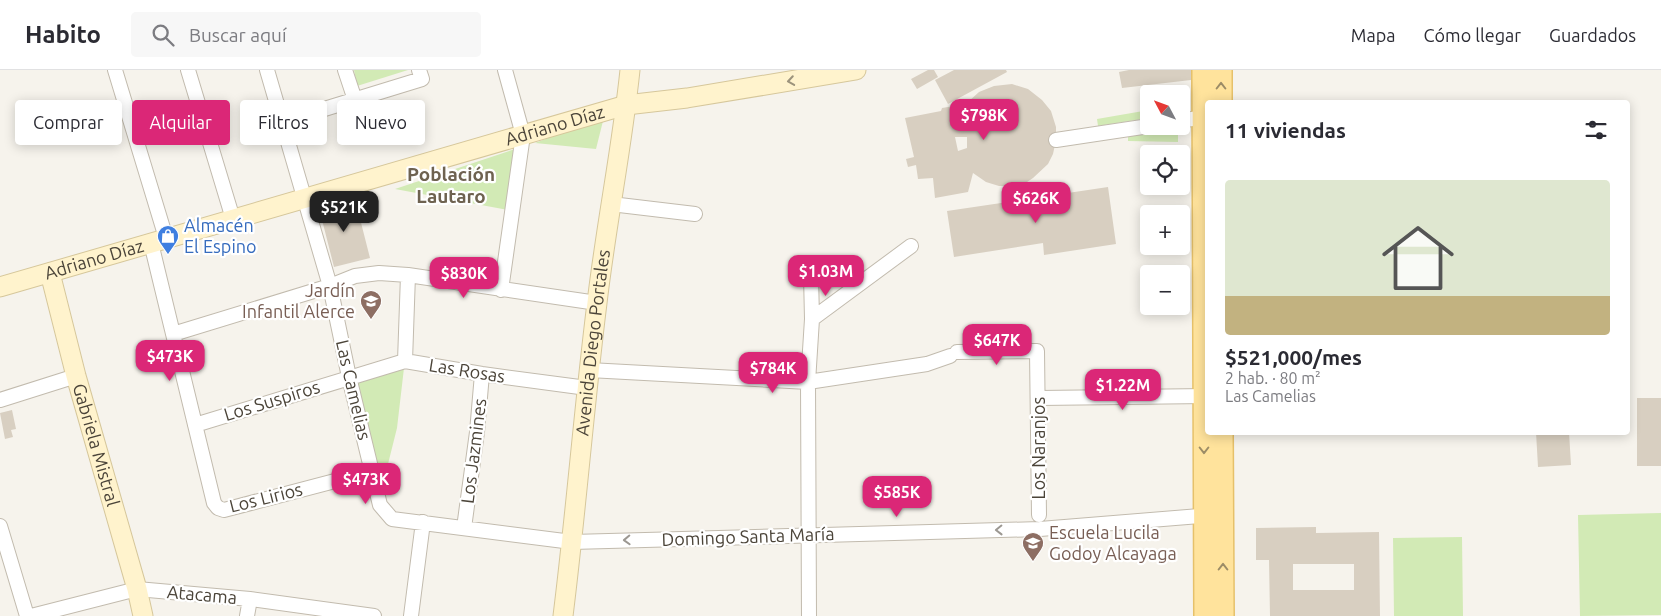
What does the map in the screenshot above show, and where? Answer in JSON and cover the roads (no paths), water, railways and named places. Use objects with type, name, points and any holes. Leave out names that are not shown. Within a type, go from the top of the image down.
[{"type":"main road","name":"Avenida Diego Portales","points":[[563,616],[597,303],[630,70]]},
{"type":"main road","name":"Adriano Díaz","points":[[0,287],[626,105],[687,98],[856,70]]},
{"type":"main road","points":[[1203,70],[1205,303]]},
{"type":"main road","points":[[1221,70],[1221,100]]},
{"type":"main road","name":"Gabriela Mistral","points":[[50,272],[76,376],[137,589],[142,616]]},
{"type":"main road","points":[[1208,435],[1213,515],[1223,616]]},
{"type":"main road","points":[[1205,616],[1222,435]]},
{"type":"street","points":[[115,70],[159,240],[173,334],[195,425]]},
{"type":"street","points":[[188,70],[233,219]]},
{"type":"street","name":"Las Camelias","points":[[267,70],[276,100]]},
{"type":"street","points":[[345,70],[355,100],[420,74]]},
{"type":"street","points":[[501,290],[523,135],[505,70]]},
{"type":"street","points":[[1190,119],[1203,117]]},
{"type":"street","points":[[1056,140],[1140,127]]},
{"type":"street","name":"Las Camelias","points":[[289,145],[330,286],[349,377],[380,505],[392,519],[572,542]]},
{"type":"street","points":[[611,204],[695,214]]},
{"type":"street","points":[[812,319],[911,246]]},
{"type":"street","points":[[173,334],[330,286],[355,276],[379,274],[408,275],[597,303]]},
{"type":"street","points":[[405,361],[408,275]]},
{"type":"street","points":[[809,616],[808,382],[812,319],[811,275]]},
{"type":"street","name":"Las Rosas","points":[[349,377],[405,361],[482,374],[588,379],[808,382],[927,364],[953,354],[1038,351]]},
{"type":"street","name":"Los Naranjos","points":[[1038,351],[1039,515]]},
{"type":"street","name":"Los Jazmines","points":[[464,528],[477,432],[482,374]]},
{"type":"street","points":[[0,400],[76,376]]},
{"type":"street","name":"Los Suspiros","points":[[195,425],[349,377]]},
{"type":"street","points":[[1039,398],[1205,396]]},
{"type":"street","name":"Los Lirios","points":[[195,425],[214,503],[218,508],[224,510],[372,471]]},
{"type":"street","name":"Domingo Santa María","points":[[572,542],[1040,529],[1213,515]]},
{"type":"street","points":[[411,616],[424,522]]},
{"type":"street","points":[[0,526],[27,616]]},
{"type":"street","name":"Atacama","points":[[31,616],[137,589],[250,599],[348,614],[374,616]]},
{"type":"street","points":[[247,616],[250,599]]},
{"type":"place","name":"Almacén El Espino","points":[[168,255]]},
{"type":"place","name":"Jardín Infantil Alerce","points":[[371,320]]},
{"type":"place","name":"Escuela Lucila Godoy Alcayaga","points":[[1033,562]]},
{"type":"district","name":"Población Lautaro","points":[[451,185]]}]
